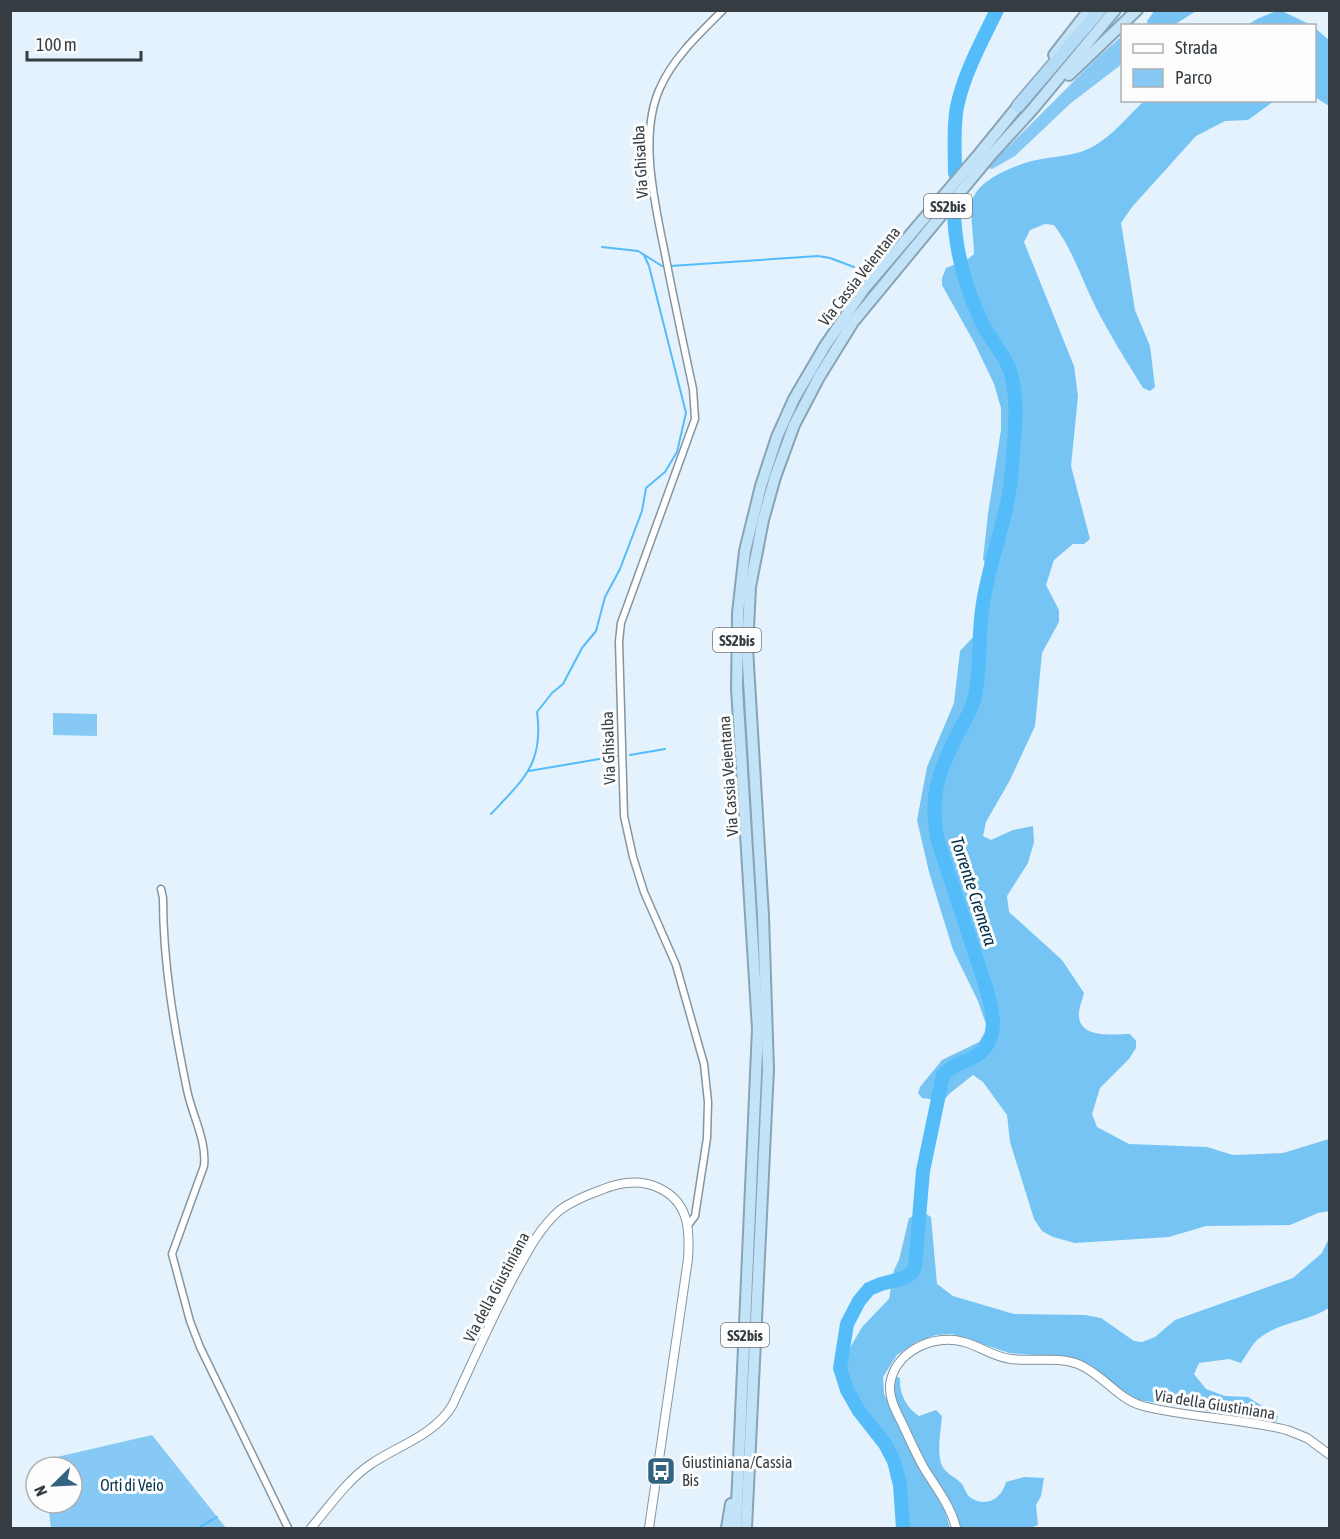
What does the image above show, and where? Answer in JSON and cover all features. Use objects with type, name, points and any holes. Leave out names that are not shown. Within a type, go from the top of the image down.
[{"type":"highway","name":"Via Cassia Veientana","points":[[736,1528],[763,1069],[758,1029],[737,688],[738,613],[744,561],[765,472],[791,405],[813,364],[846,313],[901,254],[985,154],[1089,10]]},
{"type":"highway","points":[[1018,106],[1100,10]]},
{"type":"highway","points":[[1032,110],[1115,10]]},
{"type":"highway","points":[[1122,24],[1137,10]]},
{"type":"highway","points":[[1032,110],[1121,25]]},
{"type":"highway","name":"Via Cassia Veientana","points":[[985,154],[1032,110]]},
{"type":"highway","name":"Via Cassia Veientana","points":[[746,1528],[762,1084]]},
{"type":"highway","points":[[727,1528],[739,1472]]},
{"type":"highway","points":[[748,1482],[754,1528]]},
{"type":"street","name":"Via Ghisalba","points":[[689,1224],[695,1216],[708,1127],[704,1064],[676,965],[644,892],[628,838],[624,816],[618,657],[621,623],[695,419],[693,389],[652,172],[650,139],[652,112],[660,87],[666,77],[693,40],[723,10]]},
{"type":"street","points":[[161,889],[167,980],[188,1093],[205,1155],[204,1166],[172,1254],[190,1321],[200,1347],[288,1528]]},
{"type":"street","name":"Via della Giustiniana","points":[[316,1526],[353,1479],[370,1465],[432,1429],[444,1419],[523,1260],[548,1222],[563,1208],[587,1195],[612,1186],[627,1182],[644,1184],[662,1190],[674,1198],[689,1224]]},
{"type":"street","points":[[649,1528],[688,1259],[689,1224]]},
{"type":"street","name":"Via della Giustiniana","points":[[956,1528],[949,1508],[924,1468],[896,1412],[890,1394],[893,1374],[903,1358],[918,1347],[939,1341],[962,1341],[1006,1359],[1071,1362],[1085,1367],[1116,1391],[1142,1406],[1287,1430],[1307,1438],[1329,1455]]},
{"type":"green space","points":[[1121,37],[1121,65],[1071,103],[1015,156],[992,169],[987,168]]},
{"type":"green space","points":[[53,713],[97,714],[97,736],[53,735]]},
{"type":"green space","name":"Orti di Veio","points":[[152,1435],[226,1528],[51,1528],[49,1515],[84,1515],[84,1455],[66,1455]]},
{"type":"shaded area","points":[[1155,10],[1196,10],[1176,24],[1148,24],[1147,21]]},
{"type":"shaded area","points":[[1274,12],[1284,12],[1309,24],[1249,24]]},
{"type":"shaded area","points":[[1316,29],[1329,40],[1329,106],[1316,98]]},
{"type":"shaded area","points":[[1143,102],[1273,102],[1248,120],[1225,121],[1196,136],[1132,207],[1121,223],[1135,310],[1150,346],[1155,387],[1150,391],[1143,388],[1113,338],[1096,308],[1067,245],[1054,225],[1045,224],[1030,230],[1024,242],[1074,366],[1078,396],[1071,466],[1090,539],[1084,544],[1073,544],[1054,560],[1046,585],[1059,610],[1059,622],[1042,653],[1035,726],[1010,780],[986,822],[983,836],[991,840],[1013,830],[1033,826],[1034,842],[1028,863],[1007,896],[1009,912],[1062,960],[1084,993],[1079,1014],[1081,1024],[1086,1029],[1100,1034],[1130,1034],[1136,1041],[1136,1048],[1129,1059],[1100,1088],[1092,1114],[1097,1127],[1129,1144],[1207,1147],[1233,1155],[1283,1153],[1329,1139],[1329,1211],[1318,1213],[1290,1225],[1206,1226],[1169,1237],[1075,1243],[1053,1237],[1042,1231],[1034,1219],[1010,1142],[1007,1115],[983,1082],[973,1075],[943,1101],[922,1098],[918,1093],[920,1087],[942,1060],[979,1042],[985,1032],[986,1024],[978,1001],[953,950],[929,872],[917,820],[927,767],[954,703],[960,651],[975,635],[989,572],[983,559],[1001,430],[1001,408],[994,384],[942,285],[942,278],[946,268],[974,254],[972,203],[974,195],[985,183],[1025,163],[1088,149],[1111,134]]},
{"type":"shaded area","points":[[923,1212],[931,1217],[937,1284],[953,1296],[1014,1314],[1085,1315],[1101,1318],[1134,1341],[1142,1342],[1155,1337],[1175,1320],[1293,1278],[1322,1253],[1329,1238],[1329,1308],[1265,1334],[1255,1342],[1241,1363],[1229,1359],[1199,1363],[1194,1374],[1206,1389],[1225,1396],[1248,1397],[1278,1416],[1276,1422],[1139,1400],[1116,1388],[1090,1365],[1075,1358],[1009,1353],[952,1334],[936,1335],[916,1342],[897,1355],[883,1377],[884,1394],[945,1511],[950,1528],[908,1528],[904,1521],[903,1489],[896,1457],[891,1445],[881,1436],[873,1434],[866,1426],[854,1402],[846,1366],[846,1355],[862,1327],[889,1299],[894,1270],[899,1260],[909,1218]]},
{"type":"shaded area","points":[[897,1377],[900,1378],[904,1400],[914,1413],[919,1416],[936,1410],[942,1416],[939,1446],[942,1466],[961,1483],[971,1498],[988,1502],[1001,1493],[1006,1482],[1024,1477],[1044,1478],[1041,1496],[1036,1505],[1038,1525],[1030,1528],[959,1528],[893,1401],[894,1380]]},
{"type":"waterway","name":"Torrente Cremera","points":[[955,173],[955,123],[960,94],[974,57],[997,10]]},
{"type":"waterway","name":"Torrente Cremera","points":[[903,1528],[900,1485],[894,1461],[885,1444],[859,1411],[847,1390],[840,1368],[847,1324],[859,1301],[869,1289],[904,1278],[912,1273],[915,1266],[923,1171],[943,1075],[954,1066],[983,1051],[990,1040],[993,1026],[991,1005],[938,841],[934,813],[936,788],[944,763],[970,712],[975,696],[985,592],[1010,486],[1015,404],[1009,368],[981,321],[965,279],[958,251],[954,207]]},
{"type":"waterway","points":[[602,247],[638,251],[662,266],[818,256],[854,267]]},
{"type":"waterway","points":[[491,814],[529,769],[537,745],[537,712],[552,693],[563,684],[582,648],[596,631],[605,597],[620,569],[642,511],[646,488],[665,472],[677,452],[686,413],[649,266],[644,255]]},
{"type":"waterway","points":[[630,755],[665,749]]},
{"type":"waterway","points":[[529,771],[617,756]]},
{"type":"waterway","points":[[198,1528],[217,1517]]},
{"type":"place","name":"Giustiniana/Cassia Bis","points":[[661,1471]]}]
